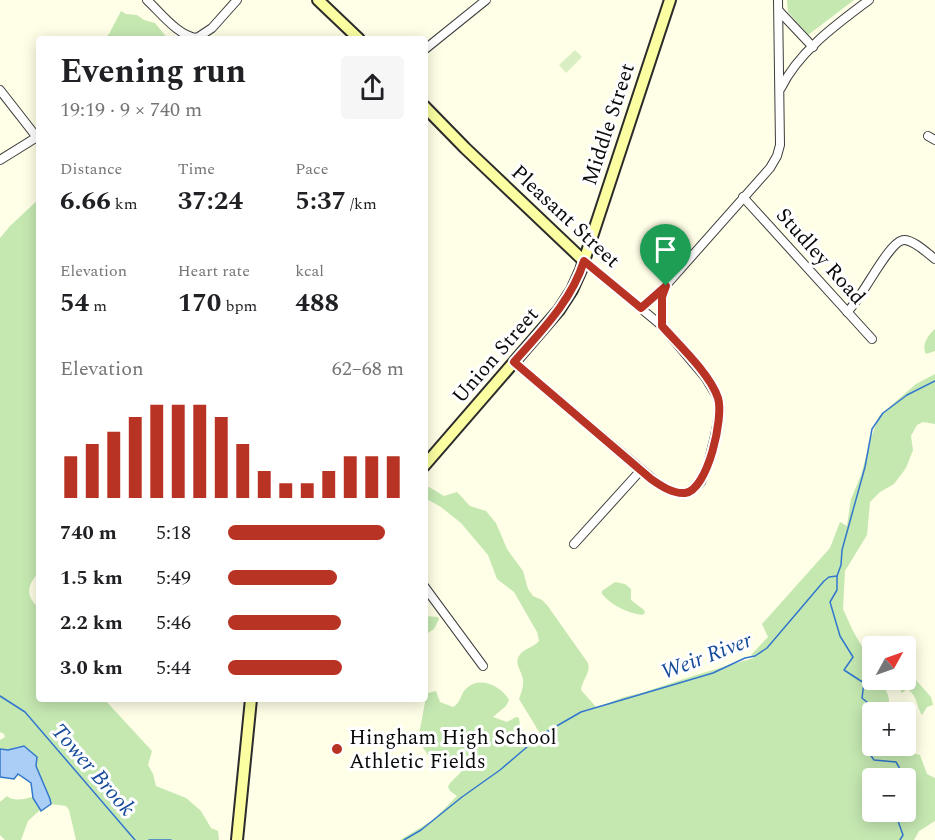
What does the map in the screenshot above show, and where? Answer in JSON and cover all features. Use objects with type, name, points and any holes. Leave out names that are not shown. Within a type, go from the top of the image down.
[{"type":"street","points":[[147,0],[190,36]]},
{"type":"street","points":[[202,36],[237,0]]},
{"type":"street","points":[[318,0],[356,36]]},
{"type":"street","points":[[428,47],[486,0]]},
{"type":"street","name":"Middle Street","points":[[584,261],[670,0]]},
{"type":"street","points":[[641,308],[666,286],[770,168],[779,152],[778,0]]},
{"type":"street","points":[[780,89],[813,47],[869,0]]},
{"type":"street","points":[[779,11],[813,47]]},
{"type":"street","points":[[0,90],[36,135]]},
{"type":"street","name":"Pleasant Street","points":[[428,110],[584,261],[662,326],[710,384],[718,400],[719,416],[707,468],[700,482],[686,493],[674,492],[661,486],[514,362]]},
{"type":"street","points":[[0,160],[36,139]]},
{"type":"street","name":"Studley Road","points":[[743,197],[872,339]]},
{"type":"street","points":[[847,312],[858,300],[894,244],[905,240],[935,259]]},
{"type":"street","name":"Union Street","points":[[428,461],[565,302],[577,281],[584,261]]},
{"type":"street","points":[[662,326],[662,297],[666,286]]},
{"type":"street","points":[[574,544],[641,470]]},
{"type":"street","points":[[428,591],[483,666]]},
{"type":"street","points":[[237,840],[250,702]]},
{"type":"green space","points":[[787,0],[854,0],[808,35],[788,12]]},
{"type":"green space","points":[[121,11],[155,23],[166,36],[107,36]]},
{"type":"green space","points":[[575,50],[582,57],[566,73],[559,65]]},
{"type":"green space","points":[[36,202],[36,576],[29,590],[31,599],[36,606],[36,702],[107,702],[152,751],[148,765],[156,786],[186,798],[201,811],[211,828],[218,831],[219,840],[76,840],[69,810],[66,806],[51,804],[35,760],[17,747],[8,750],[0,749],[0,740],[5,737],[0,732],[0,238]]},
{"type":"green space","points":[[935,329],[935,351],[926,354],[924,347],[926,340]]},
{"type":"green space","points":[[935,374],[935,424],[923,422],[917,425],[911,436],[913,450],[906,468],[894,484],[880,492],[870,502],[867,535],[845,571],[843,609],[862,646],[862,690],[885,690],[889,699],[889,702],[862,702],[862,756],[920,755],[927,774],[935,778],[935,821],[919,831],[914,840],[400,840],[433,820],[457,796],[448,787],[461,772],[460,764],[453,760],[435,766],[418,740],[425,702],[428,702],[428,693],[436,691],[440,702],[453,707],[464,691],[475,683],[482,682],[495,686],[509,700],[506,706],[493,717],[507,722],[516,717],[519,718],[520,726],[529,739],[532,740],[541,735],[519,699],[523,683],[517,662],[521,653],[539,641],[537,632],[514,592],[497,579],[488,555],[461,523],[428,500],[428,487],[444,496],[457,492],[470,506],[486,511],[496,523],[507,549],[523,571],[528,589],[533,596],[547,605],[588,663],[581,690],[596,707],[580,714],[624,697],[754,658],[751,655],[768,637],[762,624],[830,548],[840,522],[847,526],[851,499],[861,475],[879,416],[916,384]]},
{"type":"green space","points":[[615,582],[625,584],[631,589],[631,600],[645,613],[642,615],[626,610],[615,605],[602,594],[602,591]]},
{"type":"green space","points":[[428,616],[439,619],[434,629],[428,633]]},
{"type":"green space","points":[[916,680],[931,697],[933,705],[927,707],[922,715],[913,695],[908,690],[916,690]]},
{"type":"green space","points":[[7,796],[16,799],[32,797],[40,810],[28,821],[21,840],[5,840],[0,835],[0,802]]},
{"type":"water","points":[[24,746],[37,757],[36,766],[50,799],[51,804],[41,811],[33,798],[31,783],[18,774],[14,779],[0,777],[0,749],[8,750]]},
{"type":"waterway","name":"Weir River","points":[[404,840],[421,830],[500,770],[541,735],[581,712],[713,673],[745,658],[755,656],[767,648],[824,581],[829,577],[837,576],[865,467],[872,429],[883,413],[907,395],[935,381]]},
{"type":"waterway","points":[[837,576],[837,590],[830,602],[840,636],[853,657],[844,670],[864,683],[862,698],[867,702]]},
{"type":"waterway","name":"Tower Brook","points":[[0,696],[25,712],[135,840]]},
{"type":"waterway","points":[[872,756],[874,760],[896,762],[899,768]]},
{"type":"waterway","points":[[898,822],[903,835],[900,840]]},
{"type":"waterway","name":"Weir River","points":[[149,840],[171,840]]},
{"type":"place","name":"Hingham High School Athletic Fields","points":[[337,749]]},
{"type":"route","points":[[584,261],[641,308],[666,286],[662,297],[662,326],[705,377],[716,394],[720,406],[707,468],[697,486],[686,493],[674,492],[651,479],[514,362],[565,302],[577,281],[584,261]]}]
